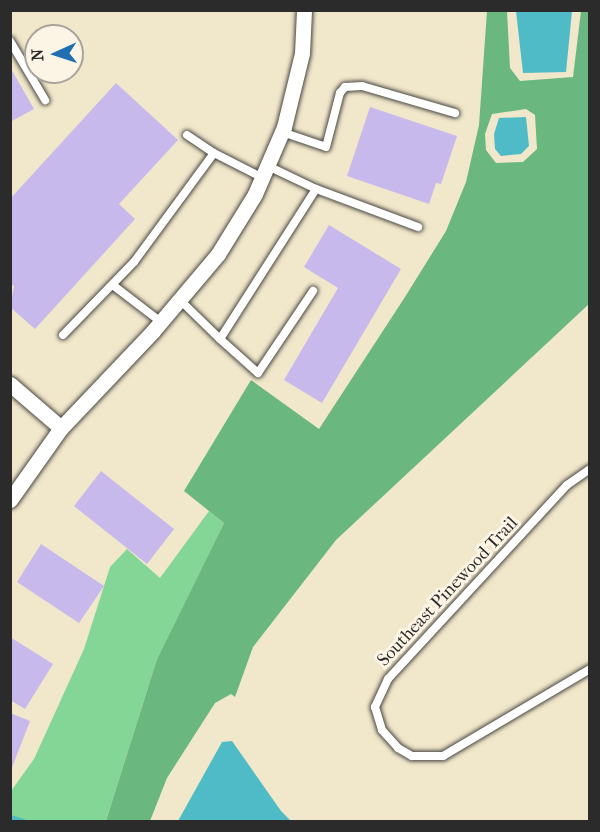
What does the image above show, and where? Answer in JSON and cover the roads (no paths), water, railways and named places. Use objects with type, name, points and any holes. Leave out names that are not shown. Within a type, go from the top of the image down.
[{"type":"street","points":[[10,500],[61,428],[161,322],[218,254],[266,172],[282,132],[302,53],[304,10]]},
{"type":"street","points":[[10,384],[61,428]]},
{"type":"lane","points":[[10,41],[45,100]]},
{"type":"lane","points":[[282,132],[326,147],[340,93],[345,87],[362,86],[455,113]]},
{"type":"lane","points":[[187,135],[214,153],[417,227]]},
{"type":"lane","points":[[63,335],[114,286],[214,153]]},
{"type":"lane","points":[[220,339],[316,189]]},
{"type":"lane","points":[[114,286],[161,322]]},
{"type":"lane","points":[[180,300],[258,373],[313,291]]},
{"type":"lane","name":"Southeast Pinewood Trail","points":[[590,470],[567,485],[388,679],[375,707],[382,730],[398,748],[412,756],[443,756],[590,669]]},
{"type":"water","points":[[516,11],[572,11],[566,72],[523,73]]},
{"type":"water","points":[[526,117],[529,146],[521,154],[501,156],[495,149],[494,134],[499,118]]},
{"type":"water","points":[[232,741],[281,811],[291,821],[178,821],[222,742]]},
{"type":"waterway","points":[[10,817],[26,822]]}]
